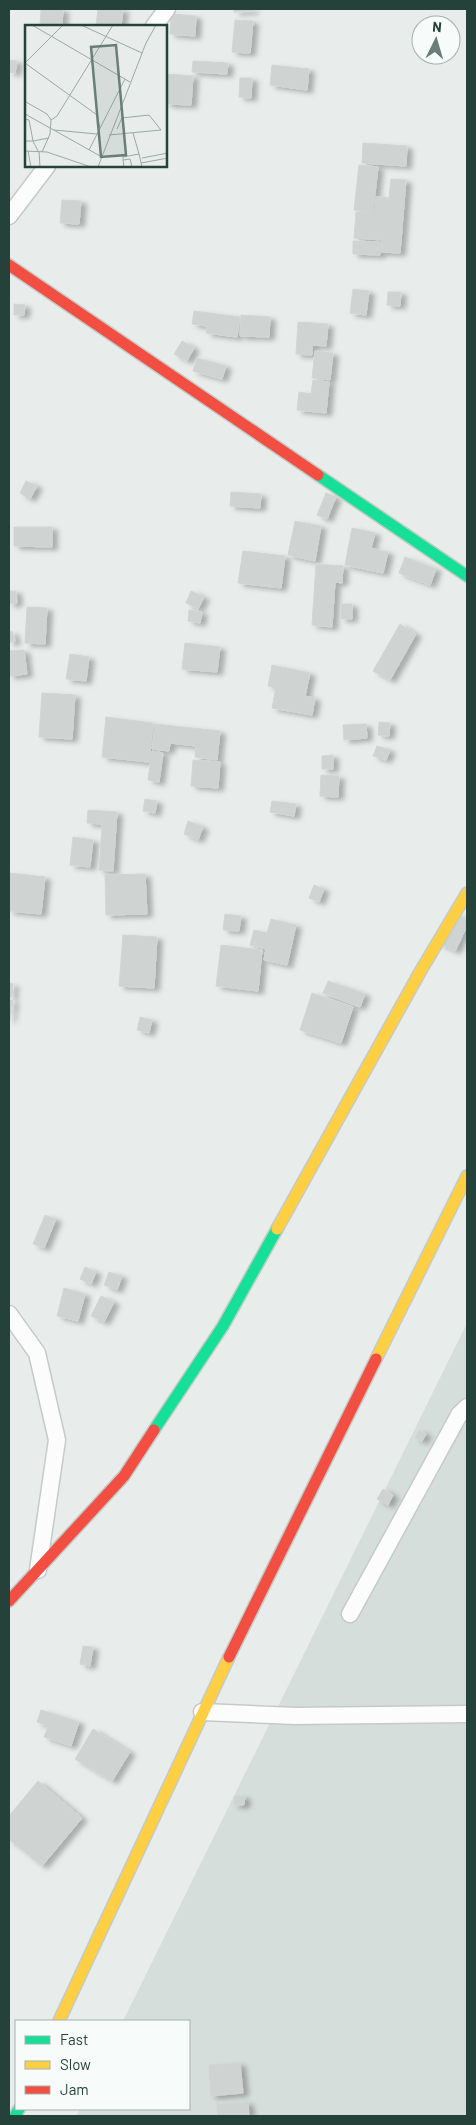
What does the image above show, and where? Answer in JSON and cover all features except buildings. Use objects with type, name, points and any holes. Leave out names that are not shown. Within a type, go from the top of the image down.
[{"type":"street","points":[[155,25],[167,9]]},
{"type":"street","points":[[9,216],[45,168]]},
{"type":"street","points":[[9,265],[467,576]]},
{"type":"street","points":[[9,1601],[124,1476],[222,1326],[420,972],[467,892]]},
{"type":"street","points":[[59,2020],[202,1712],[467,1176]]},
{"type":"street","points":[[9,1314],[37,1353],[56,1440],[38,1570]]},
{"type":"street","points":[[350,1614],[459,1414],[467,1407]]},
{"type":"street","points":[[202,1712],[295,1716],[467,1714]]},
{"type":"street","points":[[9,2113],[15,2116]]},
{"type":"shaded area","points":[[467,1323],[467,2116],[76,2116],[79,2110],[190,2110],[190,2020],[123,2020]]},
{"type":"traffic: fast","points":[[318,475],[467,576]]},
{"type":"traffic: fast","points":[[154,1430],[223,1326],[277,1229]]},
{"type":"traffic: fast","points":[[15,2116],[18,2110]]},
{"type":"traffic: slow","points":[[277,1229],[420,972],[467,893]]},
{"type":"traffic: slow","points":[[376,1359],[467,1176]]},
{"type":"traffic: slow","points":[[59,2020],[229,1657]]},
{"type":"traffic: jam","points":[[9,265],[318,475]]},
{"type":"traffic: jam","points":[[229,1657],[376,1359]]},
{"type":"traffic: jam","points":[[9,1601],[124,1476],[154,1430]]}]
